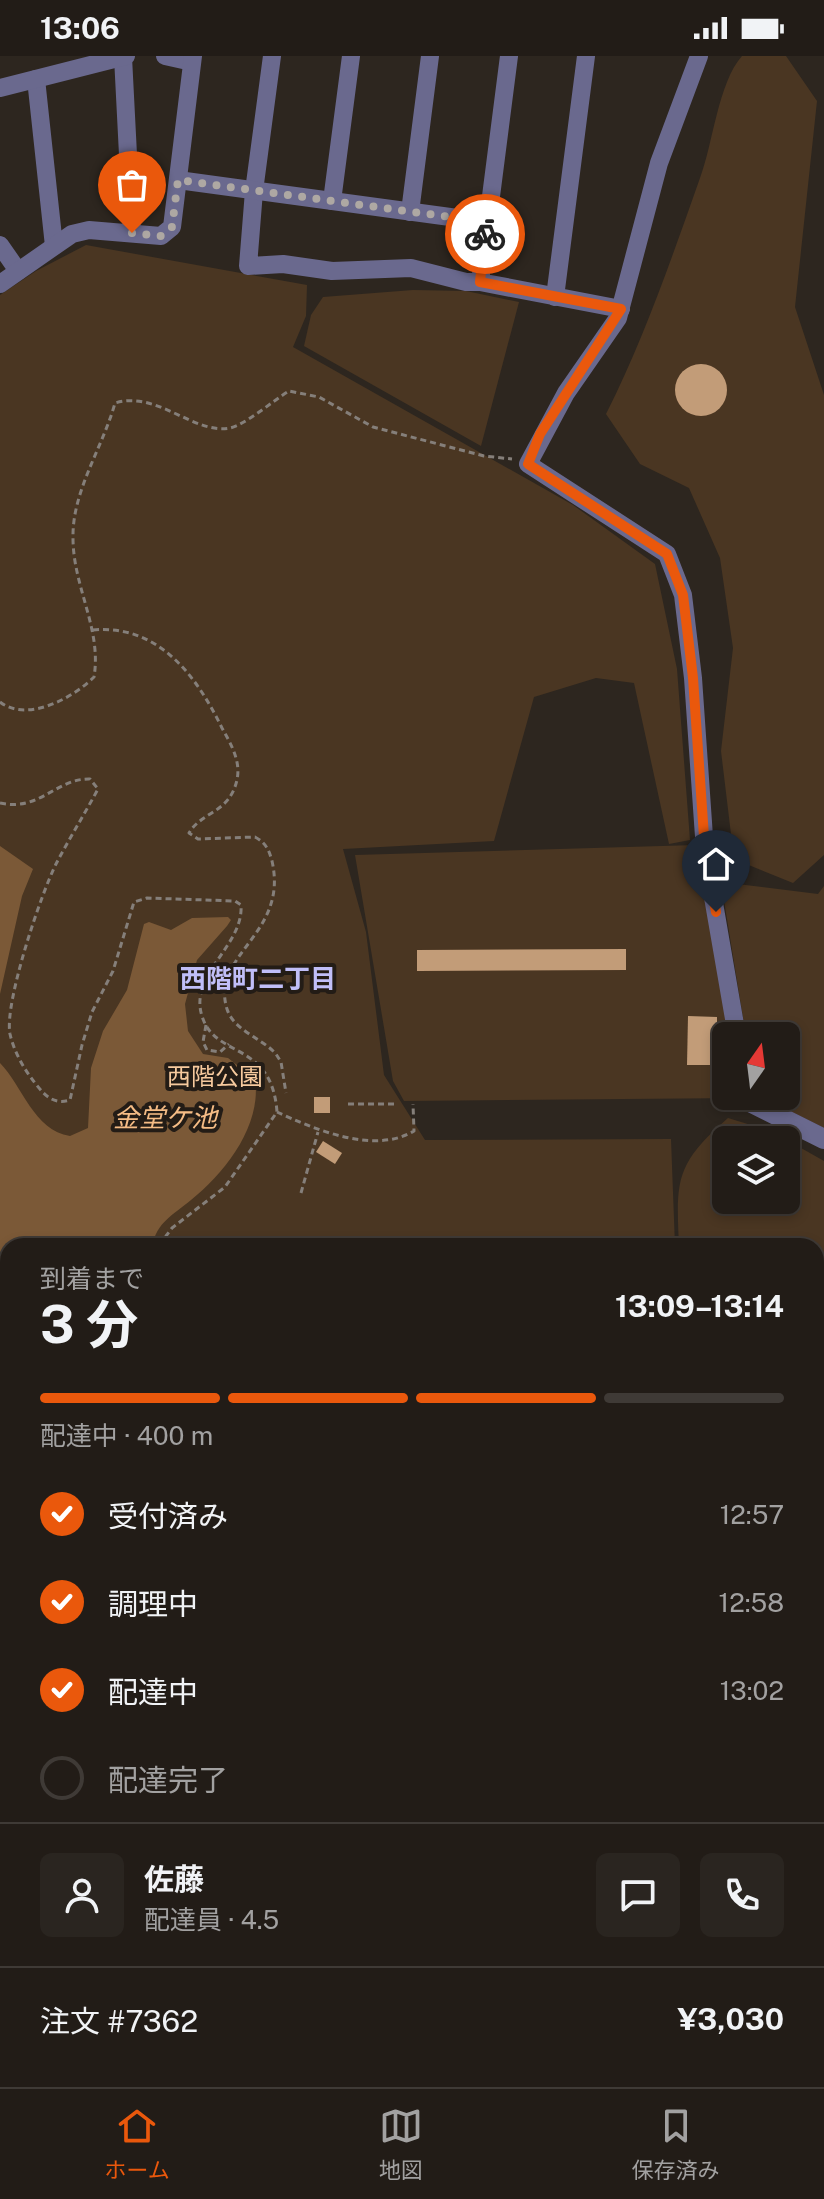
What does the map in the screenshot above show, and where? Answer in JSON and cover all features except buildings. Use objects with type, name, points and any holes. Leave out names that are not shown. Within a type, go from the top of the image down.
[{"type":"street","points":[[0,88],[36,79],[73,63],[124,56],[132,233]]},
{"type":"street","points":[[0,284],[54,246],[89,230],[161,236],[172,227],[192,59],[165,56]]},
{"type":"street","points":[[272,56],[254,191],[248,266],[283,264],[332,271],[411,268],[466,282],[480,282],[621,309]]},
{"type":"street","points":[[332,201],[351,56]]},
{"type":"street","points":[[410,212],[430,56]]},
{"type":"street","points":[[480,282],[509,56]]},
{"type":"street","points":[[555,297],[586,56]]},
{"type":"street","points":[[699,56],[659,163],[621,309],[540,434],[528,464],[667,554],[683,595],[693,678],[705,851],[735,1022]]},
{"type":"street","points":[[36,79],[54,246]]},
{"type":"street","points":[[178,180],[487,222]]},
{"type":"street","points":[[0,245],[18,271]]},
{"type":"street","points":[[770,1110],[824,1139]]},
{"type":"path","points":[[0,702],[20,710],[52,705],[85,686],[94,677],[98,656],[76,572],[72,535],[85,479],[106,437],[115,403],[156,404],[214,428],[233,428],[289,391],[300,391],[319,397],[373,427],[528,464]]},
{"type":"path","points":[[93,630],[129,631],[170,654],[198,683],[232,748],[238,771],[234,791],[224,807],[189,833],[198,839],[255,837],[263,841],[270,855],[276,889],[272,909],[233,964],[225,1001],[230,1016],[276,1054],[281,1062],[286,1093]]},
{"type":"path","points":[[0,803],[18,807],[48,796],[77,779],[90,779],[98,789],[55,866],[15,993],[9,1032],[17,1056],[34,1083],[50,1100],[61,1103],[70,1100],[92,1012],[113,971],[134,902],[181,899],[235,901],[241,905],[242,917],[232,941],[207,975],[200,999],[206,1025],[203,1042],[208,1052],[220,1052],[229,1044]]},
{"type":"path","points":[[206,1025],[256,1060],[266,1072],[277,1112],[318,1132],[341,1137],[405,1136],[414,1131],[413,1104]]},
{"type":"path","points":[[348,1104],[394,1104]]},
{"type":"path","points":[[167,1238],[172,1228],[225,1187],[277,1112]]},
{"type":"path","points":[[301,1193],[318,1132]]},
{"type":"green space","points":[[742,56],[786,56],[817,101],[795,307],[824,395],[824,855],[793,883],[734,859],[721,751],[733,648],[720,558],[689,488],[640,464],[606,414],[657,298],[705,164],[727,82]]},
{"type":"green space","name":"西階公園","points":[[86,245],[307,285],[306,316],[293,347],[573,505],[655,564],[677,669],[690,840],[669,844],[634,683],[596,678],[534,697],[494,841],[343,849],[366,932],[384,1075],[425,1140],[671,1139],[675,1238],[0,1238],[0,295],[36,271]]},
{"type":"green space","points":[[413,290],[466,291],[519,302],[481,446],[304,346],[311,315],[323,297]]},
{"type":"green space","points":[[696,845],[728,1022],[712,1022],[712,1098],[404,1101],[393,1081],[355,855]]},
{"type":"green space","points":[[721,882],[818,894],[824,886],[824,1128],[788,1110],[800,1110],[800,1022],[744,1022]]},
{"type":"green space","points":[[728,1118],[754,1126],[720,1126]]},
{"type":"green space","points":[[712,1133],[712,1214],[800,1214],[800,1147],[824,1161],[824,1238],[679,1238],[678,1205],[682,1174],[688,1161]]},
{"type":"water","points":[[0,846],[33,869],[22,896],[0,994]]},
{"type":"water","name":"金堂ケ池","points":[[228,917],[231,920],[197,960],[185,1004],[188,1031],[203,1054],[228,1058],[255,1079],[253,1113],[239,1146],[217,1176],[172,1215],[154,1238],[0,1238],[0,1063],[47,1126],[70,1136],[88,1128],[91,1068],[103,1031],[127,990],[144,924],[149,922],[171,930],[192,918]]},
{"type":"way so far","points":[[132,233],[161,236],[172,227],[178,180],[487,222],[485,234]]},
{"type":"district","name":"西階町二丁目","points":[[258,979]]},
{"type":"route","points":[[485,234],[480,282],[621,309],[604,340],[540,434],[528,464],[570,488],[667,554],[683,595],[693,678],[705,851],[716,912]]}]
